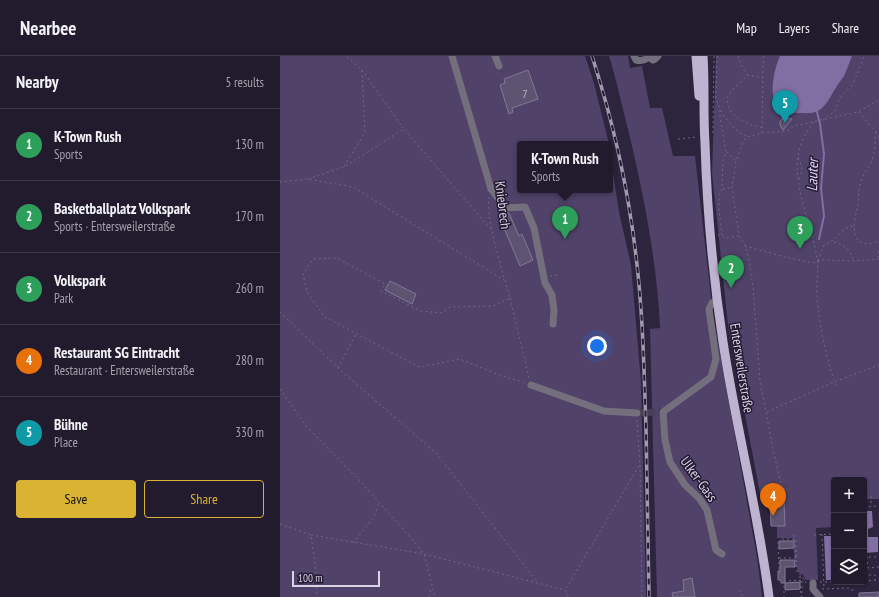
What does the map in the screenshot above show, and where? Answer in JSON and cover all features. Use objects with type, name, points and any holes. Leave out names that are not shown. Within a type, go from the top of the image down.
[{"type":"main road","name":"Entersweilerstraße","points":[[696,56],[704,142],[710,236],[717,300],[736,419],[762,549],[769,597]]},
{"type":"main road","name":"Entersweilerstraße","points":[[703,56],[704,142]]},
{"type":"street","name":"Kniebrech","points":[[452,56],[490,189]]},
{"type":"street","points":[[495,56],[499,66]]},
{"type":"street","points":[[634,56],[636,60],[640,61],[647,59],[648,56],[652,60],[658,56]]},
{"type":"street","points":[[490,189],[504,208],[525,207],[534,228],[545,283],[552,295],[554,310],[553,324]]},
{"type":"street","name":"Ulker-Gass","points":[[717,300],[712,303],[709,309],[716,359],[711,377],[663,412],[665,440],[670,462],[685,485],[699,498],[707,510],[716,550],[722,554]]},
{"type":"street","points":[[531,385],[604,411],[636,413]]},
{"type":"street","points":[[813,586],[820,597]]},
{"type":"path","points":[[346,56],[362,70],[404,129],[493,232]]},
{"type":"path","points":[[712,132],[714,56]]},
{"type":"path","points":[[717,56],[716,98],[720,110],[729,122],[748,137]]},
{"type":"path","points":[[738,56],[743,69],[748,75],[763,78]]},
{"type":"path","points":[[762,134],[764,56]]},
{"type":"path","points":[[823,120],[836,110],[836,105],[841,95],[851,86],[864,56]]},
{"type":"path","points":[[344,167],[365,133],[362,70]]},
{"type":"path","points":[[748,75],[732,90],[727,98],[727,102],[738,119],[745,123],[762,128]]},
{"type":"path","points":[[782,488],[760,381],[753,287],[749,260],[745,245],[738,236],[732,187],[736,161],[741,145],[748,137],[787,131],[794,126],[858,112],[879,100]]},
{"type":"path","points":[[720,110],[726,152],[723,162],[722,189],[719,192],[722,235]]},
{"type":"path","points":[[858,112],[876,132],[879,138]]},
{"type":"path","points":[[815,122],[805,132],[798,157],[799,181],[801,201],[813,238],[818,262],[817,296],[821,328],[827,356],[836,386]]},
{"type":"path","points":[[280,182],[308,179],[344,167],[404,129]]},
{"type":"path","points":[[876,132],[875,150],[872,160],[861,181],[859,188],[859,200],[853,225],[855,235],[860,242],[867,244],[879,241]]},
{"type":"path","points":[[678,139],[697,137],[704,142]]},
{"type":"path","points":[[726,152],[736,161]]},
{"type":"path","points":[[798,157],[802,165],[799,181]]},
{"type":"path","points":[[308,179],[353,187],[505,280]]},
{"type":"path","points":[[722,189],[732,187]]},
{"type":"path","name":"Kniebrech","points":[[490,189],[489,204],[493,232],[531,385]]},
{"type":"path","points":[[818,262],[824,245],[833,242],[843,230],[853,225]]},
{"type":"path","points":[[716,236],[722,235],[724,238],[738,236]]},
{"type":"path","points":[[833,242],[845,247],[852,256],[853,261]]},
{"type":"path","points":[[745,245],[785,257],[813,262],[823,260],[853,261],[879,259],[879,249]]},
{"type":"path","points":[[510,298],[493,306],[450,307],[441,313],[421,310],[381,291],[385,284],[337,258],[313,259],[303,274],[307,292],[325,317],[419,367],[460,359],[494,373],[531,385]]},
{"type":"path","points":[[280,312],[338,368],[437,454],[538,583]]},
{"type":"path","points":[[338,368],[356,334]]},
{"type":"path","points":[[767,412],[834,382],[879,365]]},
{"type":"path","points":[[280,389],[307,428],[379,502],[424,554],[434,597]]},
{"type":"path","points":[[636,413],[640,465],[642,597]]},
{"type":"path","points":[[565,590],[640,465]]},
{"type":"path","points":[[757,503],[782,488],[788,490]]},
{"type":"path","points":[[871,496],[871,506]]},
{"type":"path","points":[[353,542],[374,517],[379,502]]},
{"type":"path","points":[[867,507],[879,506]]},
{"type":"path","points":[[280,524],[311,536],[424,554],[565,590]]},
{"type":"path","points":[[822,534],[824,589]]},
{"type":"path","points":[[814,535],[831,534]]},
{"type":"path","points":[[792,539],[792,535],[794,535],[796,565]]},
{"type":"path","points":[[311,536],[316,571],[317,597]]},
{"type":"path","points":[[782,540],[796,539],[797,572],[805,580],[807,585],[824,589],[847,588],[856,590]]},
{"type":"path","points":[[778,542],[779,569],[784,581],[784,597]]},
{"type":"path","points":[[879,557],[868,557],[868,568],[879,567]]},
{"type":"path","points":[[778,558],[796,558]]},
{"type":"path","points":[[867,575],[875,575],[875,580]]},
{"type":"path","points":[[800,576],[802,597]]},
{"type":"path","points":[[802,580],[802,597]]},
{"type":"path","points":[[784,581],[805,580]]},
{"type":"path","points":[[867,581],[878,580]]},
{"type":"path","points":[[813,586],[824,582],[831,582]]},
{"type":"path","points":[[429,597],[431,587]]},
{"type":"path","points":[[565,590],[568,597]]},
{"type":"path","points":[[739,590],[743,597]]},
{"type":"shaded area","points":[[280,56],[585,56],[594,83],[608,141],[517,141],[517,193],[613,193],[613,172],[619,212],[631,265],[641,382],[646,597],[280,597]]},
{"type":"shaded area","points":[[609,56],[628,56],[630,68],[642,66],[650,108],[662,108],[673,156],[695,156],[713,315],[757,557],[762,597],[657,597],[650,329],[660,328],[656,279],[640,181],[615,75]]},
{"type":"shaded area","points":[[716,56],[879,56],[879,499],[867,499],[867,477],[831,477],[831,527],[816,528],[818,580],[806,580],[804,576],[798,572],[797,567],[795,567],[793,538],[777,538],[777,526],[785,526],[784,501],[786,495],[762,504],[728,325],[712,173]]},
{"type":"shaded area","points":[[780,56],[852,56],[844,76],[826,104],[814,113],[797,113],[782,109],[776,104],[774,98],[774,76]]},
{"type":"shaded area","points":[[867,511],[872,511],[873,527],[868,529],[868,537],[878,537],[878,552],[867,553]]},
{"type":"shaded area","points":[[824,536],[831,536],[831,580],[826,580]]},
{"type":"building","points":[[528,70],[538,99],[512,108],[513,112],[509,114],[500,85],[505,83],[504,79]]},
{"type":"building","points":[[786,118],[792,119],[783,130],[780,125],[780,121]]},
{"type":"building","points":[[509,213],[519,236],[522,234],[533,260],[520,266],[499,216]]},
{"type":"building","points":[[390,281],[416,294],[412,304],[385,290]]},
{"type":"building","points":[[784,501],[785,526],[771,526],[770,502]]},
{"type":"building","points":[[779,541],[794,541],[794,548],[779,549]]},
{"type":"building","points":[[780,560],[794,560],[795,567],[785,567],[785,583],[781,583],[781,580],[778,580]]},
{"type":"building","points":[[692,578],[695,597],[673,597],[672,593],[684,591],[683,580]]},
{"type":"building","points":[[800,582],[800,589],[785,590],[785,583]]},
{"type":"building","points":[[879,592],[879,597],[859,597],[859,593]]},
{"type":"waterway","name":"Lauter","points":[[817,112],[824,154],[821,188],[824,216],[819,239]]},
{"type":"tunnel","points":[[637,413],[663,412]]},
{"type":"railway","points":[[592,56],[607,105],[619,155],[629,205],[638,277],[642,320],[645,385],[649,597]]},
{"type":"place","name":"Bühne","points":[[785,123]]},
{"type":"place","name":"K-Town Rush","points":[[565,239]]},
{"type":"place","name":"Volkspark","points":[[800,249]]},
{"type":"place","name":"Basketballplatz Volkspark","points":[[731,288]]},
{"type":"place","name":"Restaurant SG Eintracht","points":[[773,516]]}]
